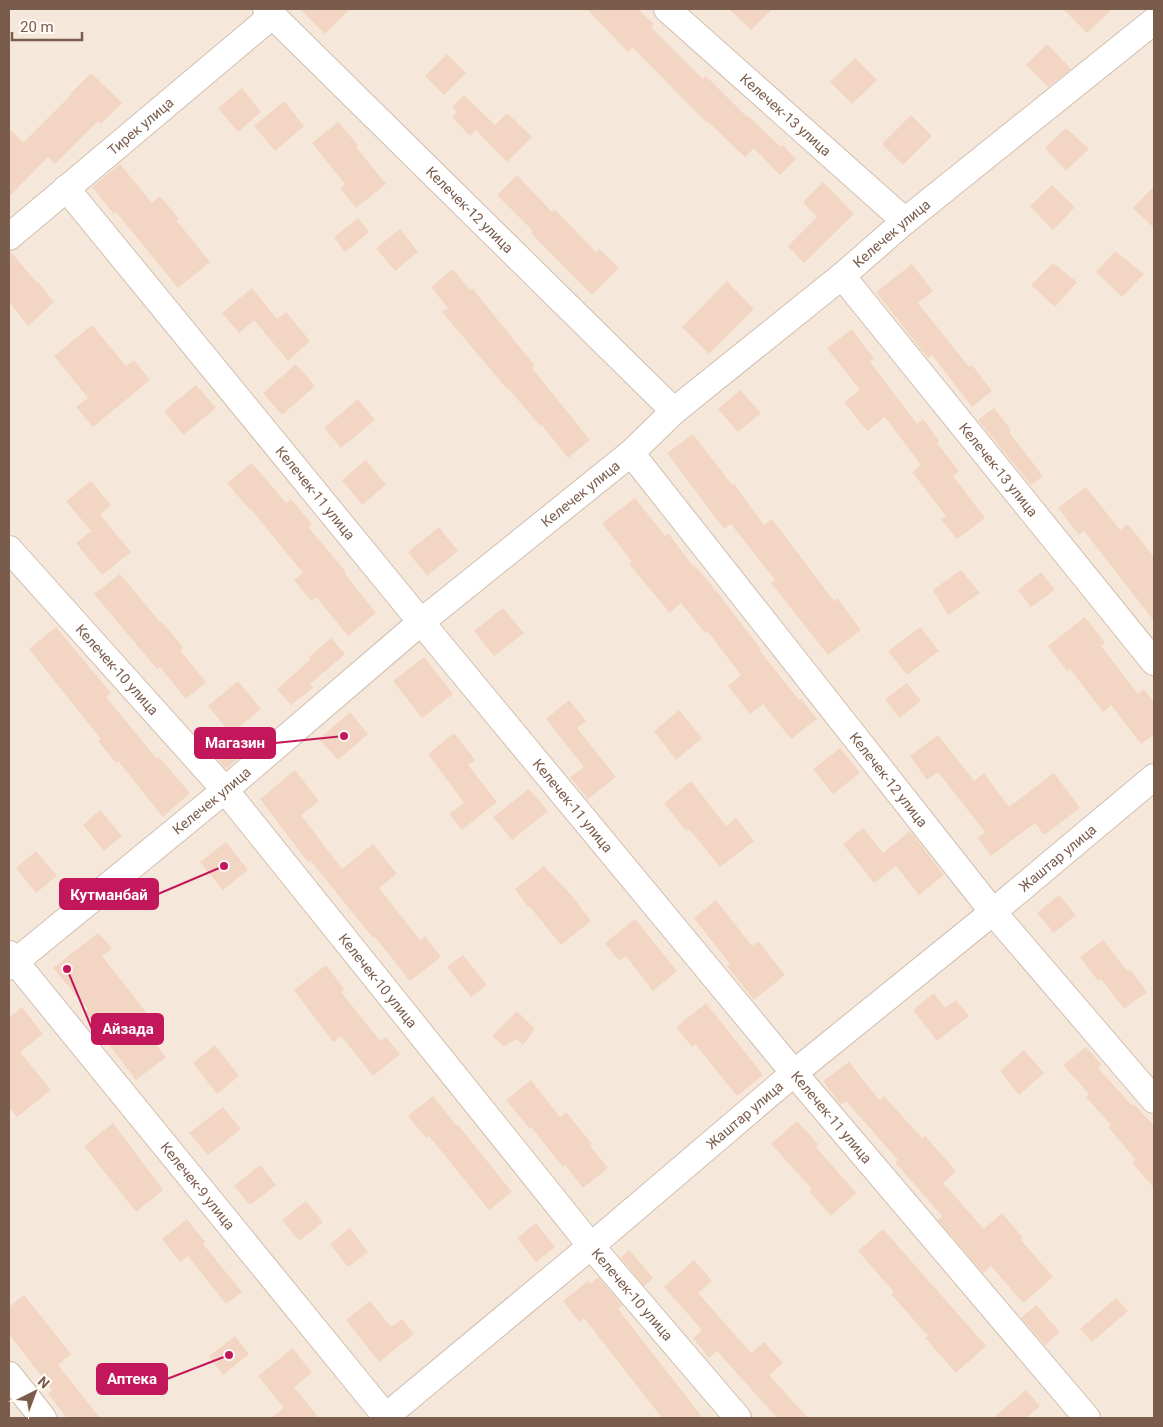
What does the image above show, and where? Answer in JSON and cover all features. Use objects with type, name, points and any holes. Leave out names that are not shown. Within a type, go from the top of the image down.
[{"type":"street","name":"Келечек-13 улица","points":[[668,9],[904,221]]},
{"type":"street","name":"Тирек улица","points":[[9,237],[269,12]]},
{"type":"street","name":"Келечек-12 улица","points":[[269,12],[674,411]]},
{"type":"street","name":"Келечек улица","points":[[11,961],[225,790],[421,622],[631,453],[674,411],[842,276],[904,221],[1154,21]]},
{"type":"street","name":"Келечек-11 улица","points":[[66,188],[421,622],[794,1073],[1087,1418]]},
{"type":"street","name":"Келечек-13 улица","points":[[842,276],[1154,662]]},
{"type":"street","name":"Келечек-12 улица","points":[[631,453],[993,912],[1154,1100]]},
{"type":"street","name":"Келечек-10 улица","points":[[9,549],[225,790],[591,1246],[738,1418]]},
{"type":"street","name":"Жаштар улица","points":[[385,1418],[794,1073],[993,912],[1154,777]]},
{"type":"street","name":"Келечек-9 улица","points":[[11,961],[385,1418]]},
{"type":"street","points":[[9,1374],[44,1418]]},
{"type":"shaded area","points":[[9,9],[1154,9],[1154,1418],[9,1418]]},
{"type":"building","points":[[300,9],[350,9],[325,34]]},
{"type":"building","points":[[587,9],[638,9],[654,24],[651,27],[703,79],[706,76],[747,117],[781,147],[783,145],[796,159],[780,175],[754,148],[745,157],[707,123],[633,48],[628,52]]},
{"type":"building","points":[[729,9],[773,9],[751,30]]},
{"type":"building","points":[[1063,9],[1112,9],[1087,33]]},
{"type":"building","points":[[1047,44],[1071,69],[1048,87],[1026,65]]},
{"type":"building","points":[[447,54],[466,73],[444,95],[425,76]]},
{"type":"building","points":[[855,58],[877,80],[852,104],[830,82]]},
{"type":"building","points":[[91,73],[122,103],[101,124],[98,121],[55,164],[48,157],[9,197],[9,128],[23,143]]},
{"type":"building","points":[[242,88],[261,112],[238,132],[218,108]]},
{"type":"building","points":[[464,95],[495,125],[507,113],[532,137],[507,162],[476,130],[470,136],[452,117],[457,112],[452,107]]},
{"type":"building","points":[[284,101],[304,126],[275,151],[254,126]]},
{"type":"building","points":[[911,115],[932,136],[903,165],[882,144]]},
{"type":"building","points":[[338,122],[358,145],[356,147],[386,184],[356,208],[340,188],[345,184],[312,143]]},
{"type":"building","points":[[1066,128],[1089,149],[1066,171],[1045,148]]},
{"type":"building","points":[[120,164],[152,203],[160,196],[179,219],[177,221],[210,262],[178,288],[116,212],[114,214],[92,187]]},
{"type":"building","points":[[517,175],[552,212],[554,209],[596,252],[599,249],[619,268],[592,295],[531,233],[533,231],[497,195]]},
{"type":"building","points":[[823,182],[854,214],[804,263],[788,246],[817,217],[803,202]]},
{"type":"building","points":[[1052,185],[1075,207],[1053,230],[1030,206]]},
{"type":"building","points":[[1154,186],[1154,228],[1133,208]]},
{"type":"building","points":[[358,218],[369,232],[345,252],[334,237]]},
{"type":"building","points":[[400,229],[418,252],[395,271],[376,248]]},
{"type":"building","points":[[1115,251],[1144,274],[1122,297],[1096,272]]},
{"type":"building","points":[[9,252],[54,302],[28,326],[9,302]]},
{"type":"building","points":[[1053,263],[1077,282],[1055,307],[1031,285]]},
{"type":"building","points":[[912,264],[933,291],[918,303],[969,367],[972,365],[992,391],[972,407],[932,355],[928,358],[876,292]]},
{"type":"building","points":[[453,269],[470,290],[472,288],[535,366],[532,368],[590,440],[568,458],[541,424],[540,426],[507,389],[442,312],[448,308],[431,287]]},
{"type":"building","points":[[727,281],[754,309],[709,354],[682,327]]},
{"type":"building","points":[[252,288],[277,319],[286,312],[310,341],[288,361],[254,320],[239,333],[222,313]]},
{"type":"building","points":[[92,325],[126,366],[134,360],[150,380],[93,427],[76,407],[88,398],[54,356]]},
{"type":"building","points":[[852,329],[874,359],[870,362],[917,424],[923,419],[939,441],[937,443],[959,471],[953,476],[985,518],[957,539],[941,519],[946,516],[912,472],[921,465],[885,417],[867,431],[844,402],[860,390],[827,348]]},
{"type":"building","points":[[296,364],[315,386],[282,415],[263,393]]},
{"type":"building","points":[[196,385],[216,408],[183,435],[164,411]]},
{"type":"building","points":[[740,390],[761,413],[738,432],[718,409]]},
{"type":"building","points":[[358,399],[375,420],[341,448],[324,428]]},
{"type":"building","points":[[994,408],[1011,430],[1009,432],[1043,476],[1031,485],[978,420]]},
{"type":"building","points":[[693,434],[732,485],[734,484],[764,525],[772,519],[834,601],[837,598],[861,630],[828,655],[771,583],[775,580],[731,524],[724,529],[667,453]]},
{"type":"building","points":[[366,460],[386,485],[362,505],[342,480]]},
{"type":"building","points":[[252,463],[286,503],[291,499],[312,524],[308,527],[346,572],[345,574],[376,613],[348,636],[316,597],[311,601],[294,580],[303,573],[227,483]]},
{"type":"building","points":[[91,481],[111,505],[100,515],[131,552],[102,575],[76,543],[91,531],[66,501]]},
{"type":"building","points":[[1086,487],[1120,530],[1128,524],[1154,557],[1154,621],[1084,531],[1079,535],[1058,508]]},
{"type":"building","points":[[635,498],[665,536],[668,533],[693,566],[709,582],[761,649],[760,651],[799,700],[801,699],[817,719],[791,739],[763,704],[750,714],[728,686],[741,675],[707,631],[705,633],[681,603],[670,613],[629,564],[632,562],[602,523]]},
{"type":"building","points":[[439,527],[458,551],[427,576],[408,552]]},
{"type":"building","points":[[961,570],[980,593],[948,615],[933,590]]},
{"type":"building","points":[[1041,572],[1055,590],[1031,607],[1018,590]]},
{"type":"building","points":[[120,574],[183,647],[180,650],[206,682],[186,699],[160,667],[157,669],[94,594]]},
{"type":"building","points":[[503,608],[524,633],[494,656],[474,631]]},
{"type":"building","points":[[1085,617],[1105,643],[1101,646],[1138,694],[1144,689],[1154,703],[1154,735],[1141,744],[1111,705],[1103,712],[1070,669],[1067,671],[1048,646]]},
{"type":"building","points":[[56,627],[111,693],[106,697],[157,759],[159,757],[190,793],[163,817],[118,761],[116,763],[98,741],[101,739],[29,649]]},
{"type":"building","points":[[920,627],[939,651],[907,675],[888,651]]},
{"type":"building","points":[[331,638],[345,654],[310,684],[313,688],[291,705],[277,689],[311,659],[309,657]]},
{"type":"building","points":[[424,657],[453,694],[422,718],[393,681]]},
{"type":"building","points":[[238,681],[261,709],[231,734],[208,706]]},
{"type":"building","points":[[907,683],[921,701],[899,718],[885,699]]},
{"type":"building","points":[[569,700],[586,721],[577,728],[616,777],[588,799],[570,777],[584,767],[546,719]]},
{"type":"building","points":[[679,710],[702,738],[676,760],[654,731]]},
{"type":"building","points":[[350,712],[368,734],[338,760],[319,739]]},
{"type":"building","points":[[454,733],[475,760],[468,765],[497,802],[462,830],[449,814],[464,803],[428,754]]},
{"type":"building","points":[[938,735],[974,781],[984,773],[1009,807],[1054,773],[1080,808],[1044,835],[1035,823],[991,856],[978,838],[985,832],[938,772],[927,780],[910,756]]},
{"type":"building","points":[[233,740],[243,754],[226,769],[215,756]]},
{"type":"building","points":[[840,748],[860,773],[833,794],[813,769]]},
{"type":"building","points":[[295,770],[319,801],[301,815],[342,869],[373,844],[397,874],[379,888],[420,940],[425,936],[441,957],[410,981],[310,860],[308,862],[260,799]]},
{"type":"building","points":[[691,781],[726,826],[736,818],[754,841],[720,867],[689,829],[686,831],[664,803]]},
{"type":"building","points":[[529,789],[548,811],[512,840],[493,817]]},
{"type":"building","points":[[100,810],[122,836],[104,851],[83,825]]},
{"type":"building","points":[[863,828],[883,853],[910,831],[944,875],[919,895],[896,866],[874,883],[843,844]]},
{"type":"building","points":[[226,842],[248,870],[223,890],[200,862]]},
{"type":"building","points":[[36,851],[57,876],[36,893],[16,868]]},
{"type":"building","points":[[544,866],[572,896],[591,921],[561,945],[515,889]]},
{"type":"building","points":[[1059,895],[1076,915],[1054,933],[1037,913]]},
{"type":"building","points":[[716,900],[752,946],[758,941],[785,975],[754,1000],[727,966],[730,964],[694,918]]},
{"type":"building","points":[[635,919],[677,971],[653,991],[626,956],[619,961],[605,943]]},
{"type":"building","points":[[98,933],[112,948],[102,956],[148,1015],[138,1022],[166,1057],[136,1080],[84,1012],[88,1009],[53,968]]},
{"type":"building","points":[[1103,940],[1127,971],[1130,969],[1147,992],[1124,1009],[1101,979],[1098,981],[1080,957]]},
{"type":"building","points":[[463,955],[487,985],[471,997],[447,967]]},
{"type":"building","points":[[326,965],[344,989],[341,992],[380,1041],[386,1037],[400,1054],[373,1076],[341,1036],[333,1042],[294,990]]},
{"type":"building","points":[[934,993],[945,1008],[956,1000],[969,1016],[937,1041],[913,1010]]},
{"type":"building","points":[[706,1003],[763,1075],[737,1096],[695,1044],[692,1047],[676,1027]]},
{"type":"building","points":[[22,1007],[43,1034],[20,1052],[51,1090],[17,1117],[9,1107],[9,1018]]},
{"type":"building","points":[[517,1011],[535,1029],[523,1045],[516,1039],[504,1046],[492,1036]]},
{"type":"building","points":[[215,1045],[239,1076],[217,1094],[193,1063]]},
{"type":"building","points":[[1086,1047],[1102,1065],[1098,1068],[1132,1106],[1134,1104],[1154,1126],[1154,1188],[1132,1163],[1136,1160],[1108,1127],[1111,1125],[1086,1097],[1089,1094],[1063,1065]]},
{"type":"building","points":[[1024,1050],[1044,1073],[1019,1095],[1000,1071]]},
{"type":"building","points":[[849,1062],[879,1100],[884,1096],[922,1138],[925,1136],[956,1171],[943,1183],[984,1229],[1002,1213],[1023,1238],[1021,1240],[1053,1277],[1023,1303],[991,1266],[983,1273],[938,1220],[942,1216],[895,1162],[898,1160],[846,1101],[841,1105],[823,1081]]},
{"type":"building","points":[[531,1080],[560,1117],[566,1112],[592,1144],[590,1146],[608,1168],[583,1188],[565,1165],[563,1167],[531,1127],[529,1128],[506,1100]]},
{"type":"building","points":[[433,1096],[512,1192],[489,1210],[429,1136],[426,1138],[408,1116]]},
{"type":"building","points":[[223,1107],[241,1129],[208,1155],[189,1133]]},
{"type":"building","points":[[797,1121],[818,1144],[816,1147],[856,1193],[831,1216],[809,1191],[812,1189],[771,1144]]},
{"type":"building","points":[[113,1123],[163,1190],[136,1212],[84,1146]]},
{"type":"building","points":[[260,1165],[276,1185],[250,1205],[234,1186]]},
{"type":"building","points":[[306,1201],[323,1222],[299,1241],[282,1220]]},
{"type":"building","points":[[187,1219],[205,1242],[203,1244],[242,1292],[226,1304],[188,1256],[180,1262],[162,1239]]},
{"type":"building","points":[[536,1223],[555,1247],[536,1262],[517,1238]]},
{"type":"building","points":[[350,1228],[368,1252],[348,1267],[330,1244]]},
{"type":"building","points":[[883,1229],[986,1346],[956,1373],[925,1338],[928,1336],[891,1294],[894,1292],[858,1251]]},
{"type":"building","points":[[629,1250],[653,1278],[644,1286],[621,1258]]},
{"type":"building","points":[[694,1260],[712,1281],[698,1293],[751,1353],[764,1342],[783,1363],[769,1375],[808,1418],[777,1418],[717,1351],[709,1358],[693,1338],[702,1330],[664,1287]]},
{"type":"building","points":[[598,1277],[622,1305],[618,1309],[703,1418],[662,1418],[584,1318],[579,1322],[563,1301],[588,1281],[590,1284]]},
{"type":"building","points":[[24,1295],[71,1354],[58,1365],[100,1418],[67,1418],[48,1394],[52,1390],[9,1334],[9,1307]]},
{"type":"building","points":[[1116,1298],[1128,1311],[1092,1342],[1080,1329]]},
{"type":"building","points":[[370,1301],[391,1327],[402,1319],[414,1334],[379,1362],[346,1320]]},
{"type":"building","points":[[1036,1305],[1060,1332],[1045,1345],[1021,1318]]},
{"type":"building","points":[[235,1336],[249,1354],[223,1375],[209,1356]]},
{"type":"building","points":[[293,1348],[312,1373],[294,1387],[319,1418],[271,1418],[284,1408],[258,1376]]},
{"type":"building","points":[[1026,1390],[1040,1406],[1026,1418],[993,1418]]},
{"type":"place","name":"Магазин","points":[[344,736]]},
{"type":"place","name":"Кутманбай","points":[[224,866]]},
{"type":"place","name":"Айзада","points":[[67,969]]},
{"type":"place","name":"Аптека","points":[[229,1355]]}]
